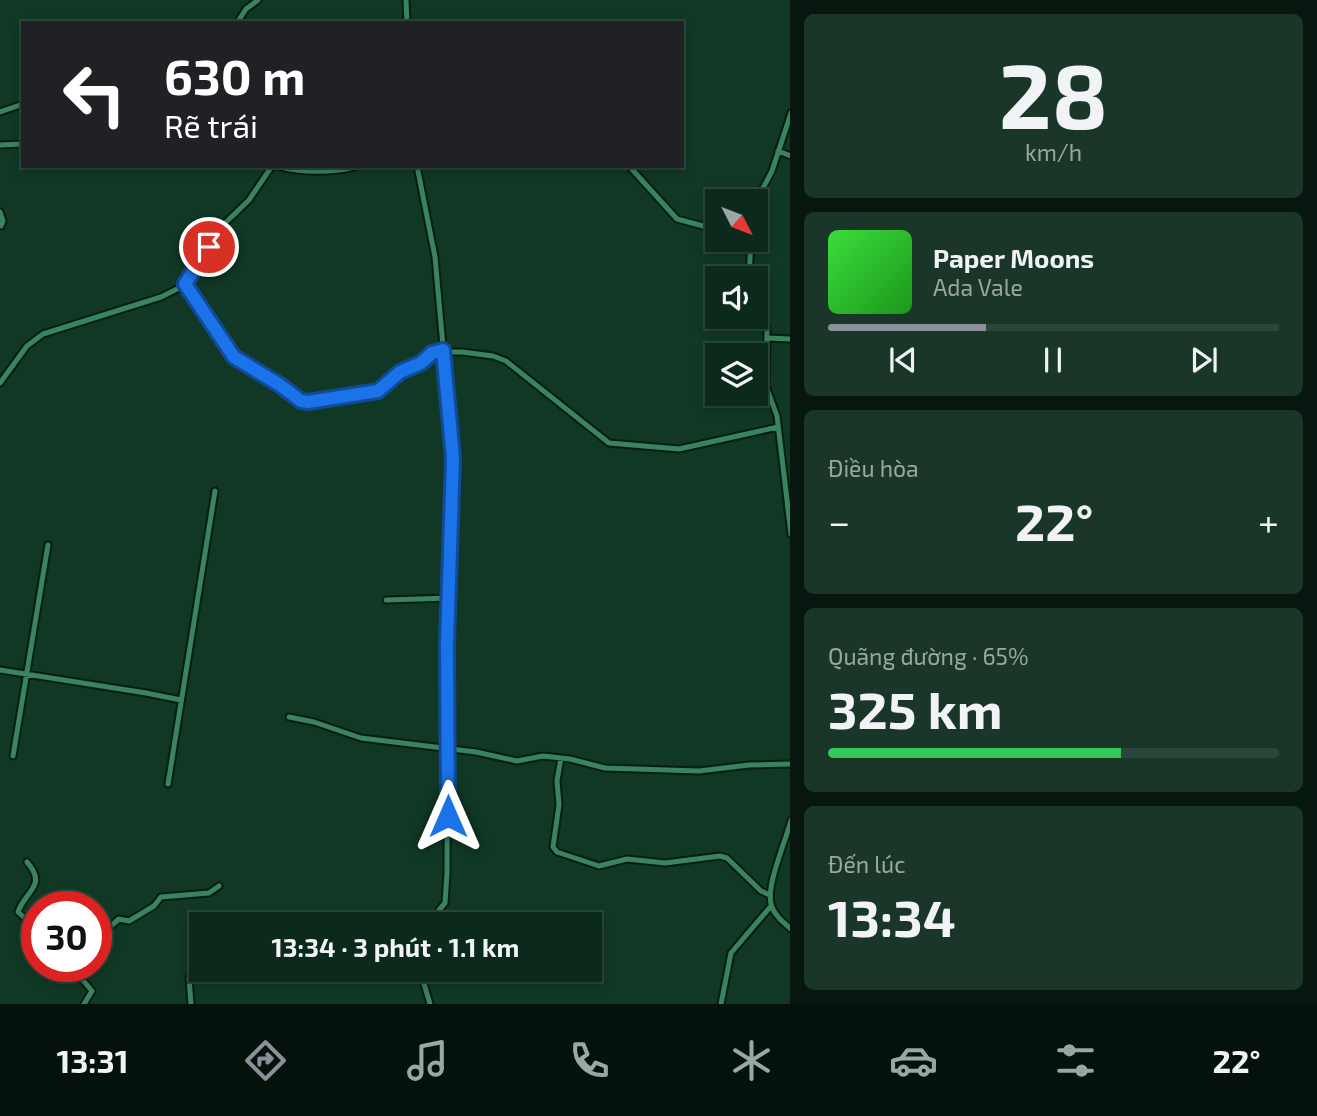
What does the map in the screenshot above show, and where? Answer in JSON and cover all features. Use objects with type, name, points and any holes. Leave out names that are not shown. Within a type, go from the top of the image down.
[{"type":"street","points":[[238,21],[246,9],[258,0]]},
{"type":"street","points":[[406,0],[407,21]]},
{"type":"street","points":[[0,112],[21,105]]},
{"type":"street","points":[[763,189],[772,172],[790,113]]},
{"type":"street","points":[[0,145],[21,144]]},
{"type":"street","points":[[778,151],[790,156]]},
{"type":"street","points":[[1,377],[27,346],[43,334],[161,297],[185,284],[219,229],[249,200],[273,168]]},
{"type":"street","points":[[286,168],[349,168]]},
{"type":"street","points":[[417,168],[435,257],[453,458],[445,900],[440,912]]},
{"type":"street","points":[[631,168],[677,219],[705,227]]},
{"type":"street","points":[[0,212],[3,222],[1,226]]},
{"type":"street","points":[[185,284],[234,357],[305,402],[378,391],[400,372],[421,363],[432,353],[443,350],[493,356],[506,361],[609,443],[674,450],[778,427]]},
{"type":"street","points":[[766,329],[766,386],[776,411],[790,534]]},
{"type":"street","points":[[768,338],[790,340]]},
{"type":"street","points":[[167,785],[215,491]]},
{"type":"street","points":[[13,756],[48,545]]},
{"type":"street","points":[[386,600],[450,598]]},
{"type":"street","points":[[0,670],[181,700]]},
{"type":"street","points":[[289,717],[314,722],[361,738],[517,761],[543,756],[605,768],[699,771],[749,765],[790,764]]},
{"type":"street","points":[[561,758],[557,781],[559,805],[554,847],[556,852],[598,866],[627,859],[665,863],[720,856],[727,859],[761,891],[770,895]]},
{"type":"street","points":[[790,820],[770,895],[771,906],[790,929]]},
{"type":"street","points":[[27,862],[35,873],[36,883],[31,891]]},
{"type":"street","points":[[112,925],[119,919],[129,921],[151,909],[161,897],[209,893],[219,886]]},
{"type":"street","points":[[721,1004],[731,953],[771,906]]},
{"type":"street","points":[[84,982],[92,991],[84,1004]]},
{"type":"street","points":[[190,982],[191,1004]]},
{"type":"street","points":[[424,982],[430,1004]]},
{"type":"route","points":[[209,247],[185,284],[234,357],[301,401],[342,398],[378,391],[391,383],[400,372],[415,367],[432,353],[443,350],[453,458],[447,644],[448,816]]}]
